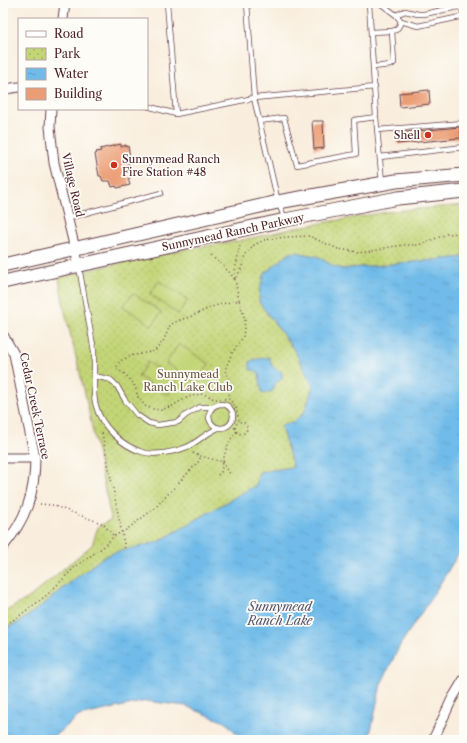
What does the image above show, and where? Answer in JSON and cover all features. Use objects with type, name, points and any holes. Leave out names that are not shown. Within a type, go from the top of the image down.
[{"type":"main road","name":"Sunnymead Ranch Parkway","points":[[3,265],[278,202],[382,183],[464,175]]},
{"type":"main road","name":"Sunnymead Ranch Parkway","points":[[3,282],[285,220],[398,198],[464,191]]},
{"type":"street","points":[[63,18],[65,3]]},
{"type":"street","points":[[3,90],[18,87]]},
{"type":"street","name":"Village Road","points":[[51,110],[50,127],[54,163],[79,265]]},
{"type":"street","name":"Cedar Creek Terrace","points":[[3,335],[14,354],[35,458],[35,472],[32,491],[26,510],[18,526],[3,547]]},
{"type":"street","points":[[3,458],[35,458]]},
{"type":"street","points":[[433,740],[452,698],[464,679]]},
{"type":"lane","points":[[167,3],[176,114]]},
{"type":"lane","points":[[247,3],[254,98],[278,202],[285,220]]},
{"type":"lane","points":[[369,3],[376,117],[382,183]]},
{"type":"lane","points":[[380,3],[396,15],[400,21],[418,26],[460,17],[464,10],[458,7],[424,14],[405,11],[396,15]]},
{"type":"lane","points":[[371,32],[396,30],[398,29],[400,21]]},
{"type":"lane","points":[[373,67],[391,65],[394,63],[392,31]]},
{"type":"lane","points":[[148,106],[176,114],[254,98],[374,87]]},
{"type":"lane","points":[[259,121],[284,118],[297,165],[356,154],[354,120],[376,117]]},
{"type":"lane","points":[[377,130],[464,123]]},
{"type":"lane","points":[[380,157],[464,147]]},
{"type":"lane","points":[[68,218],[161,193]]},
{"type":"lane","points":[[79,265],[94,351],[93,395],[96,406],[107,428],[129,446],[142,452],[151,453],[169,452],[188,447],[210,432],[229,425],[232,422],[233,413],[229,406],[221,404],[213,407],[200,407],[186,414],[178,422],[158,425],[149,423],[137,415],[125,400],[117,386],[111,380],[94,376]]},
{"type":"lane","points":[[213,407],[210,410],[209,417],[212,424],[218,428]]},
{"type":"path","points":[[235,280],[242,267],[245,256],[254,245],[264,240],[309,236],[338,249],[358,252],[404,245],[419,245],[447,234],[464,233]]},
{"type":"path","points":[[218,475],[221,472],[226,449],[236,432],[235,426],[238,422],[236,407],[229,398],[229,381],[225,370],[232,353],[243,337],[245,320],[235,280],[235,271],[240,246]]},
{"type":"path","points":[[211,256],[224,266],[235,280]]},
{"type":"path","points":[[229,398],[214,399],[207,395],[201,394],[188,397],[161,410],[153,410],[145,406],[138,397],[134,384],[126,375],[116,368],[120,361],[130,356],[156,351],[164,340],[170,325],[177,321],[214,306],[239,300]]},
{"type":"path","points":[[236,432],[242,434],[246,430],[245,424],[238,422]]},
{"type":"path","points":[[102,433],[125,549]]},
{"type":"path","points":[[193,453],[223,462],[230,474]]},
{"type":"path","points":[[3,626],[47,595],[75,567],[103,547],[114,536],[126,530],[155,508],[200,460],[200,456]]},
{"type":"path","points":[[40,504],[52,505],[101,523],[114,536]]},
{"type":"green space","name":"Sunnymead Ranch Lake Club","points":[[464,205],[464,257],[342,269],[333,266],[319,257],[296,252],[259,302],[295,351],[313,386],[305,411],[295,421],[281,426],[293,467],[259,472],[256,485],[158,542],[113,553],[102,558],[18,623],[3,629],[3,613],[30,597],[92,545],[98,527],[111,519],[85,394],[64,308],[59,278],[114,264],[186,249],[239,241],[299,227],[392,211]]},
{"type":"green space","points":[[159,281],[188,300],[178,314],[150,294]]},
{"type":"green space","points":[[133,293],[161,312],[152,326],[123,306]]},
{"type":"green space","points":[[179,344],[209,364],[196,383],[166,363]]},
{"type":"green space","points":[[148,362],[176,382],[167,395],[138,376]]},
{"type":"water","name":"Sunnymead Ranch Lake","points":[[296,252],[319,257],[333,266],[342,269],[464,257],[464,550],[457,556],[400,645],[381,684],[369,740],[242,740],[227,723],[186,706],[146,701],[79,716],[47,740],[3,740],[3,629],[18,623],[102,558],[113,553],[158,542],[256,485],[259,472],[293,467],[281,426],[295,421],[305,411],[313,386],[295,351],[259,302],[260,288],[265,273],[290,253]]},
{"type":"water","points":[[269,357],[273,367],[282,372],[282,378],[275,384],[273,391],[262,394],[259,373],[254,370],[250,370],[250,362]]},
{"type":"building","points":[[429,90],[430,104],[400,107],[399,93]]},
{"type":"building","points":[[312,121],[323,121],[324,148],[314,149]]},
{"type":"building","name":"Shell","points":[[460,127],[461,138],[397,144],[396,133]]},
{"type":"building","name":"Sunnymead Ranch Fire Station #48","points":[[121,144],[121,147],[126,145],[126,147],[128,146],[130,157],[128,157],[128,161],[131,173],[129,174],[130,178],[128,179],[130,185],[117,188],[116,186],[112,187],[110,181],[103,181],[101,176],[99,176],[95,154],[97,153],[96,152],[101,151],[100,149]]},
{"type":"place","name":"Shell","points":[[428,135]]},
{"type":"place","name":"Sunnymead Ranch Fire Station #48","points":[[114,165]]}]
